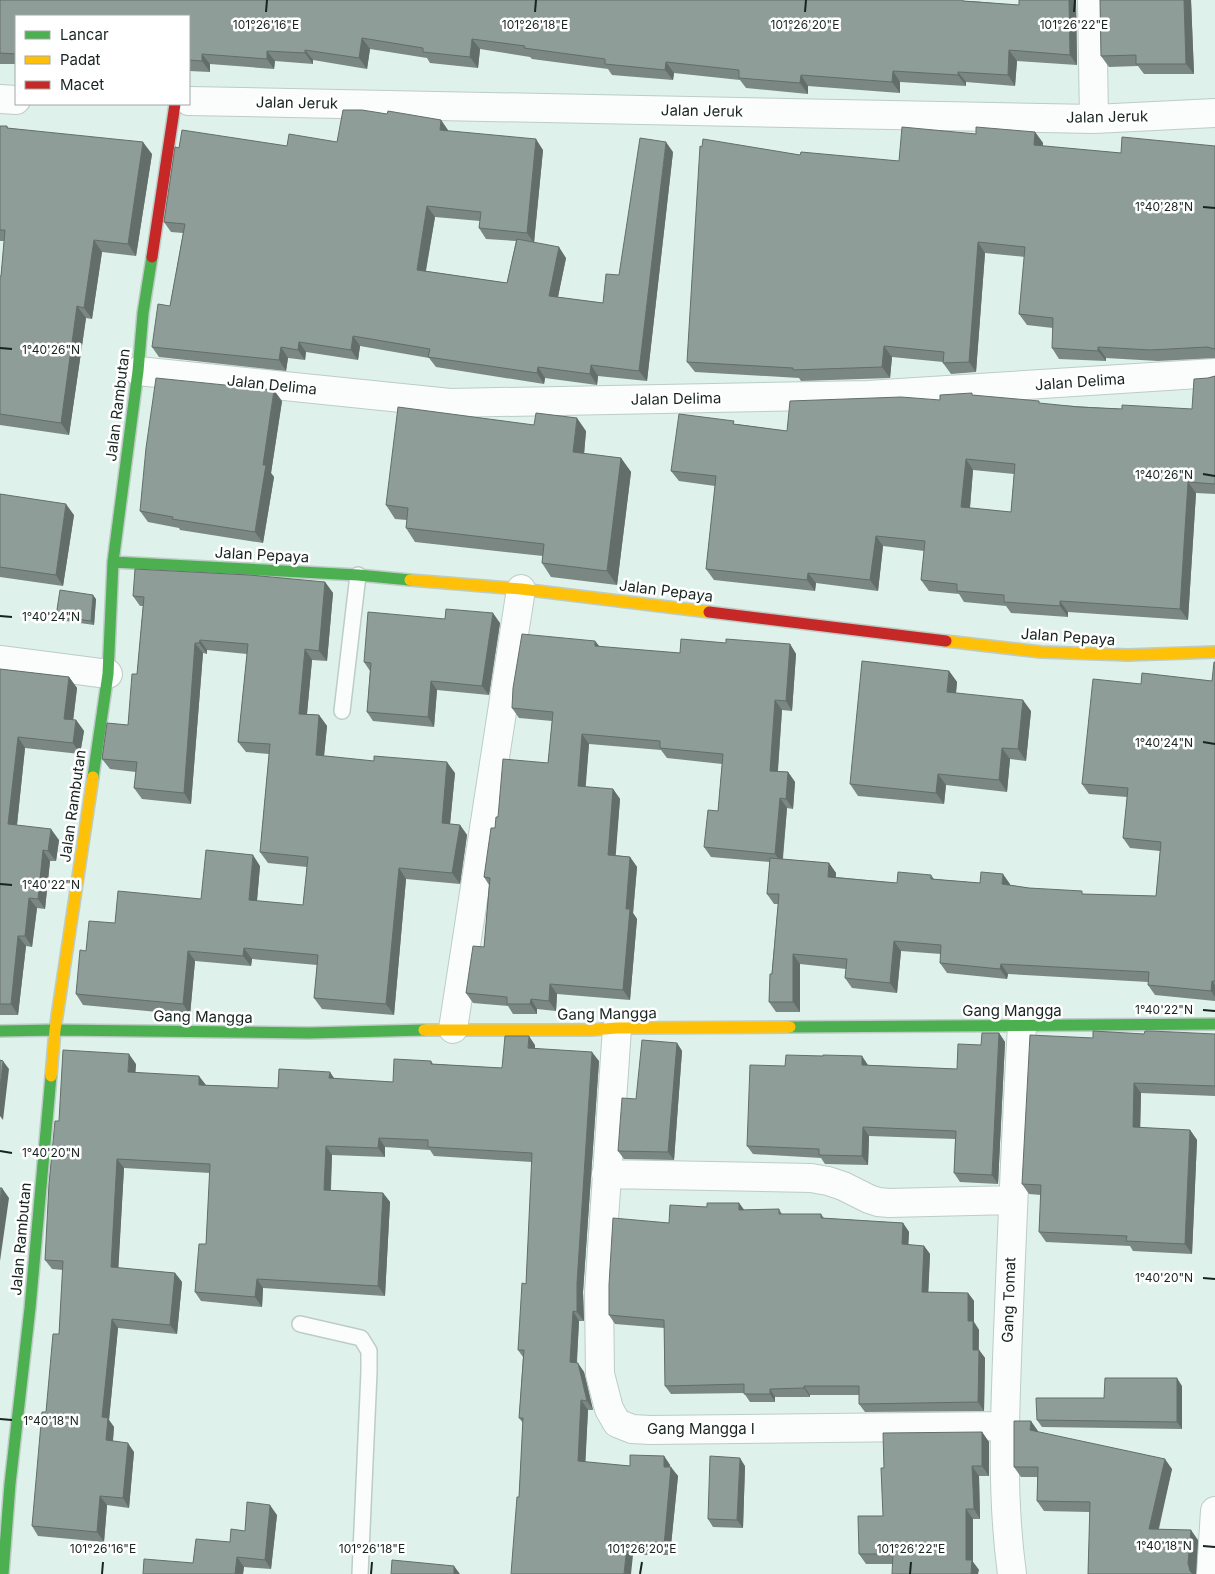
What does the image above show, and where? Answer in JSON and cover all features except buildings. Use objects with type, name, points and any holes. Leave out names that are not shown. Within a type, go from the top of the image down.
[{"type":"street","points":[[1092,0],[1094,119]]},
{"type":"street","points":[[0,100],[15,100]]},
{"type":"street","name":"Jalan Jeruk","points":[[190,101],[1094,119],[1215,113]]},
{"type":"street","name":"Jalan Rambutan","points":[[2,1566],[30,1308],[55,1030],[108,674],[113,562],[138,371],[143,313],[174,105]]},
{"type":"street","name":"Jalan Delima","points":[[138,371],[450,403],[868,395],[1215,373]]},
{"type":"street","name":"Jalan Pepaya","points":[[113,562],[358,575],[521,589],[1041,652],[1128,655],[1215,652]]},
{"type":"street","points":[[453,1029],[521,589]]},
{"type":"street","points":[[0,660],[108,674]]},
{"type":"street","name":"Gang Mangga","points":[[0,1031],[309,1033],[453,1029],[591,1030],[617,1028],[1215,1024]]},
{"type":"street","name":"Gang Tomat","points":[[1012,1574],[1007,1537],[1005,1426],[1013,1200],[1022,1026]]},
{"type":"street","name":"Gang Mangga I","points":[[617,1028],[599,1292],[600,1374],[609,1409],[617,1423],[632,1429],[650,1430],[1005,1426]]},
{"type":"street","points":[[606,1174],[811,1178],[843,1186],[869,1199],[889,1204],[1013,1200]]},
{"type":"street","points":[[1211,1574],[1215,1511]]},
{"type":"lane","points":[[342,711],[358,575]]},
{"type":"lane","points":[[300,1324],[361,1338],[369,1351],[360,1574]]},
{"type":"traffic: fast","points":[[93,777],[108,674],[113,562],[138,371],[143,313],[152,257]]},
{"type":"traffic: fast","points":[[113,562],[358,575],[410,580]]},
{"type":"traffic: fast","points":[[790,1027],[1215,1024]]},
{"type":"traffic: fast","points":[[0,1031],[309,1033],[424,1030]]},
{"type":"traffic: fast","points":[[3,1574],[10,1484],[30,1308],[51,1076]]},
{"type":"traffic: slow","points":[[410,580],[521,589],[709,612]]},
{"type":"traffic: slow","points":[[946,641],[1041,652],[1128,655],[1215,652]]},
{"type":"traffic: slow","points":[[51,1076],[55,1030],[93,777]]},
{"type":"traffic: slow","points":[[424,1030],[790,1027]]},
{"type":"traffic: jam","points":[[152,257],[175,105]]},
{"type":"traffic: jam","points":[[709,612],[946,641]]}]
